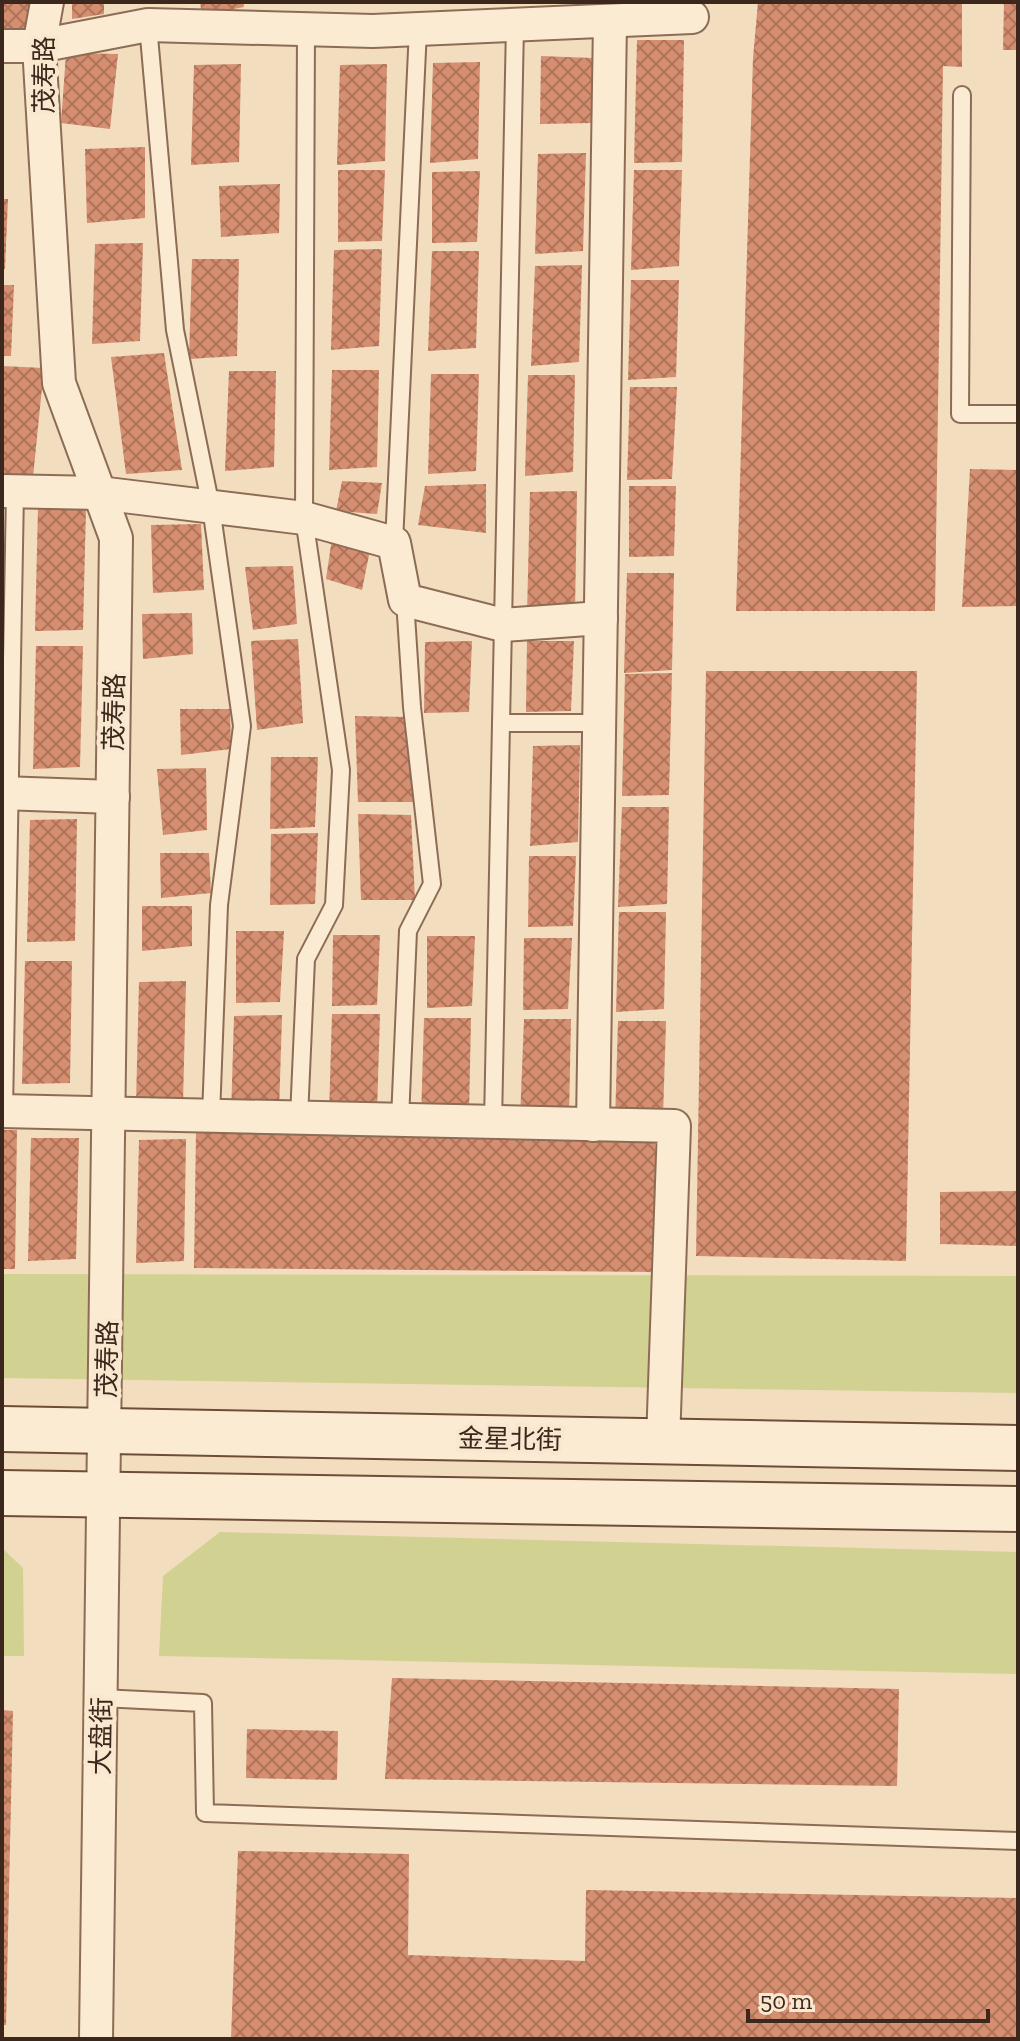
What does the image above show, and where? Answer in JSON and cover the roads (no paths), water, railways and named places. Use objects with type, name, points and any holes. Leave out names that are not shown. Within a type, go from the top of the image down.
[{"type":"main road","name":"金星北街","points":[[2,1429],[1018,1448]]},
{"type":"main road","points":[[2,1493],[1018,1509]]},
{"type":"street","name":"茂寿路","points":[[47,2],[39,46],[59,383],[116,538],[106,1433]]},
{"type":"street","points":[[2,46],[39,46],[148,25],[373,31],[692,17]]},
{"type":"street","points":[[593,1125],[610,21]]},
{"type":"street","points":[[8,491],[99,493],[304,518],[394,543],[405,600],[503,625],[601,618]]},
{"type":"street","points":[[6,793],[113,797]]},
{"type":"street","points":[[3,1111],[674,1126],[663,1442]]},
{"type":"street","name":"大盘街","points":[[96,2039],[106,1433]]},
{"type":"lane","points":[[148,25],[175,330],[211,507],[242,726],[219,905],[211,1116]]},
{"type":"lane","points":[[493,1123],[515,25]]},
{"type":"lane","points":[[299,1118],[306,959],[334,905],[341,770],[304,518],[306,29]]},
{"type":"lane","points":[[394,543],[418,29]]},
{"type":"lane","points":[[962,95],[960,414],[1018,414]]},
{"type":"lane","points":[[3,1111],[8,491]]},
{"type":"lane","points":[[400,1120],[408,931],[432,884],[412,707],[405,600]]},
{"type":"lane","points":[[501,723],[599,723]]},
{"type":"lane","points":[[101,1698],[203,1703],[205,1813],[1018,1841]]}]
